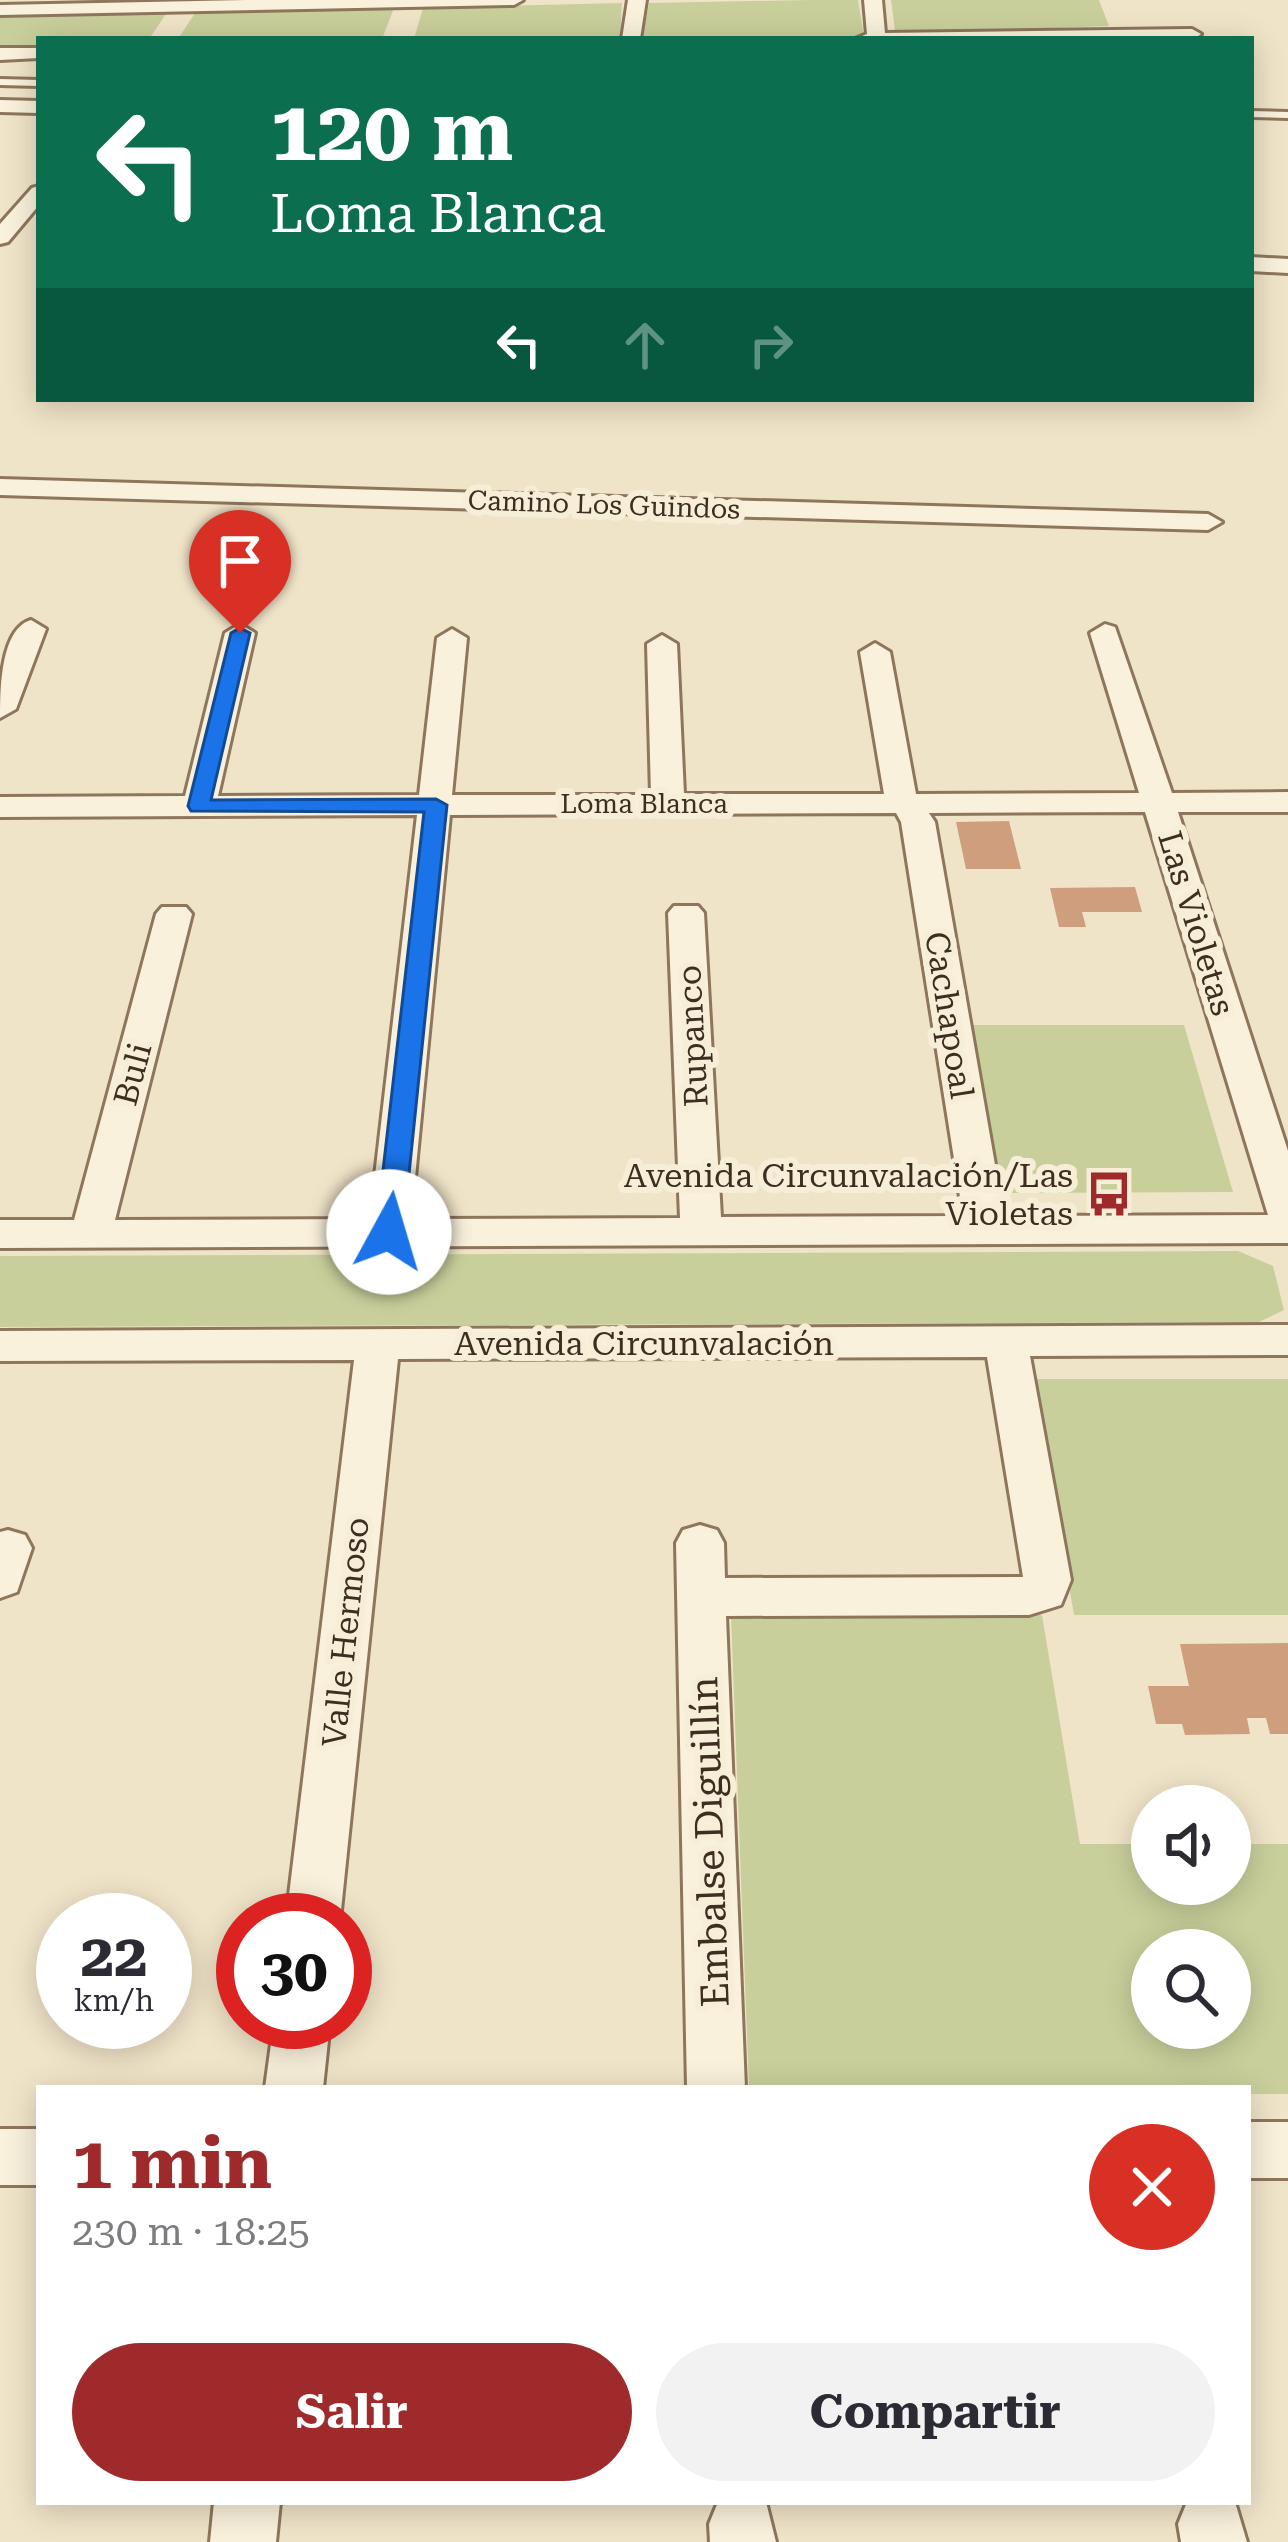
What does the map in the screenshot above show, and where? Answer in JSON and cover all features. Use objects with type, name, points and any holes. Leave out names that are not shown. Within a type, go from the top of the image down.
[{"type":"street","points":[[0,10],[80,4],[514,0]]},
{"type":"street","points":[[632,36],[638,0]]},
{"type":"street","points":[[873,0],[876,36]]},
{"type":"street","points":[[405,25],[415,1]]},
{"type":"street","points":[[170,29],[187,3]]},
{"type":"street","points":[[1116,10],[1124,34]]},
{"type":"street","points":[[1025,36],[1192,34]]},
{"type":"street","points":[[0,54],[36,53]]},
{"type":"street","points":[[0,106],[36,107]]},
{"type":"street","points":[[0,237],[25,205]]},
{"type":"street","points":[[1254,264],[1288,266]]},
{"type":"street","name":"Camino Los Guindos","points":[[0,487],[1208,522]]},
{"type":"street","points":[[0,709],[31,629]]},
{"type":"street","points":[[199,806],[240,633]]},
{"type":"street","name":"Las Violetas","points":[[1105,633],[1288,1214]]},
{"type":"street","points":[[389,1232],[452,638]]},
{"type":"street","points":[[662,644],[668,804]]},
{"type":"street","name":"Cachapoal","points":[[875,652],[897,789],[918,822],[986,1230]]},
{"type":"street","name":"Loma Blanca","points":[[0,807],[1288,802]]},
{"type":"street","name":"Rupanco","points":[[686,913],[701,1232]]},
{"type":"street","name":"Buli","points":[[91,1234],[173,914]]},
{"type":"street","points":[[0,1234],[1288,1229]]},
{"type":"street","name":"Avenida Circunvalación","points":[[0,1346],[1288,1340]]},
{"type":"street","points":[[702,1597],[1028,1596],[1044,1592],[1047,1580],[1006,1341]]},
{"type":"street","name":"Valle Hermoso","points":[[316,1893],[378,1344]]},
{"type":"street","name":"Embalse Diguillín","points":[[700,1543],[716,2085]]},
{"type":"street","points":[[294,2085],[299,2049]]},
{"type":"street","points":[[1251,2150],[1288,2150]]},
{"type":"street","points":[[0,2158],[36,2157]]},
{"type":"street","points":[[243,2542],[247,2505]]},
{"type":"lane","points":[[0,82],[36,83]]},
{"type":"lane","points":[[1254,114],[1288,115]]},
{"type":"green space","points":[[858,0],[864,36],[643,36],[649,3]]},
{"type":"green space","points":[[891,0],[1099,0],[1109,26],[910,33],[895,30]]},
{"type":"green space","points":[[622,3],[620,36],[415,36],[423,8]]},
{"type":"green space","points":[[394,8],[383,36],[180,36],[197,10]]},
{"type":"green space","points":[[168,11],[151,36],[36,36],[36,48],[0,48],[0,13]]},
{"type":"green space","points":[[961,1025],[1184,1025],[1233,1192],[990,1193]]},
{"type":"green space","points":[[1238,1251],[1273,1266],[1284,1310],[1259,1322],[0,1327],[0,1256]]},
{"type":"green space","points":[[1033,1379],[1288,1379],[1288,1615],[1074,1615]]},
{"type":"green space","points":[[1042,1615],[1080,1844],[1131,1844],[1131,1905],[1251,1905],[1251,1844],[1288,1844],[1288,2094],[1251,2094],[1251,2085],[749,2085],[731,1617]]},
{"type":"building","points":[[1009,821],[1021,869],[966,869],[956,822]]},
{"type":"building","points":[[1135,887],[1142,912],[1082,912],[1086,927],[1059,927],[1050,888]]},
{"type":"building","points":[[1288,1643],[1288,1734],[1270,1734],[1266,1718],[1247,1718],[1250,1734],[1185,1735],[1182,1724],[1156,1724],[1148,1686],[1189,1686],[1180,1644]]},
{"type":"place","name":"Avenida Circunvalación/Las Violetas","points":[[1109,1194]]},
{"type":"route","points":[[240,633],[199,806],[436,805],[389,1232]]}]
